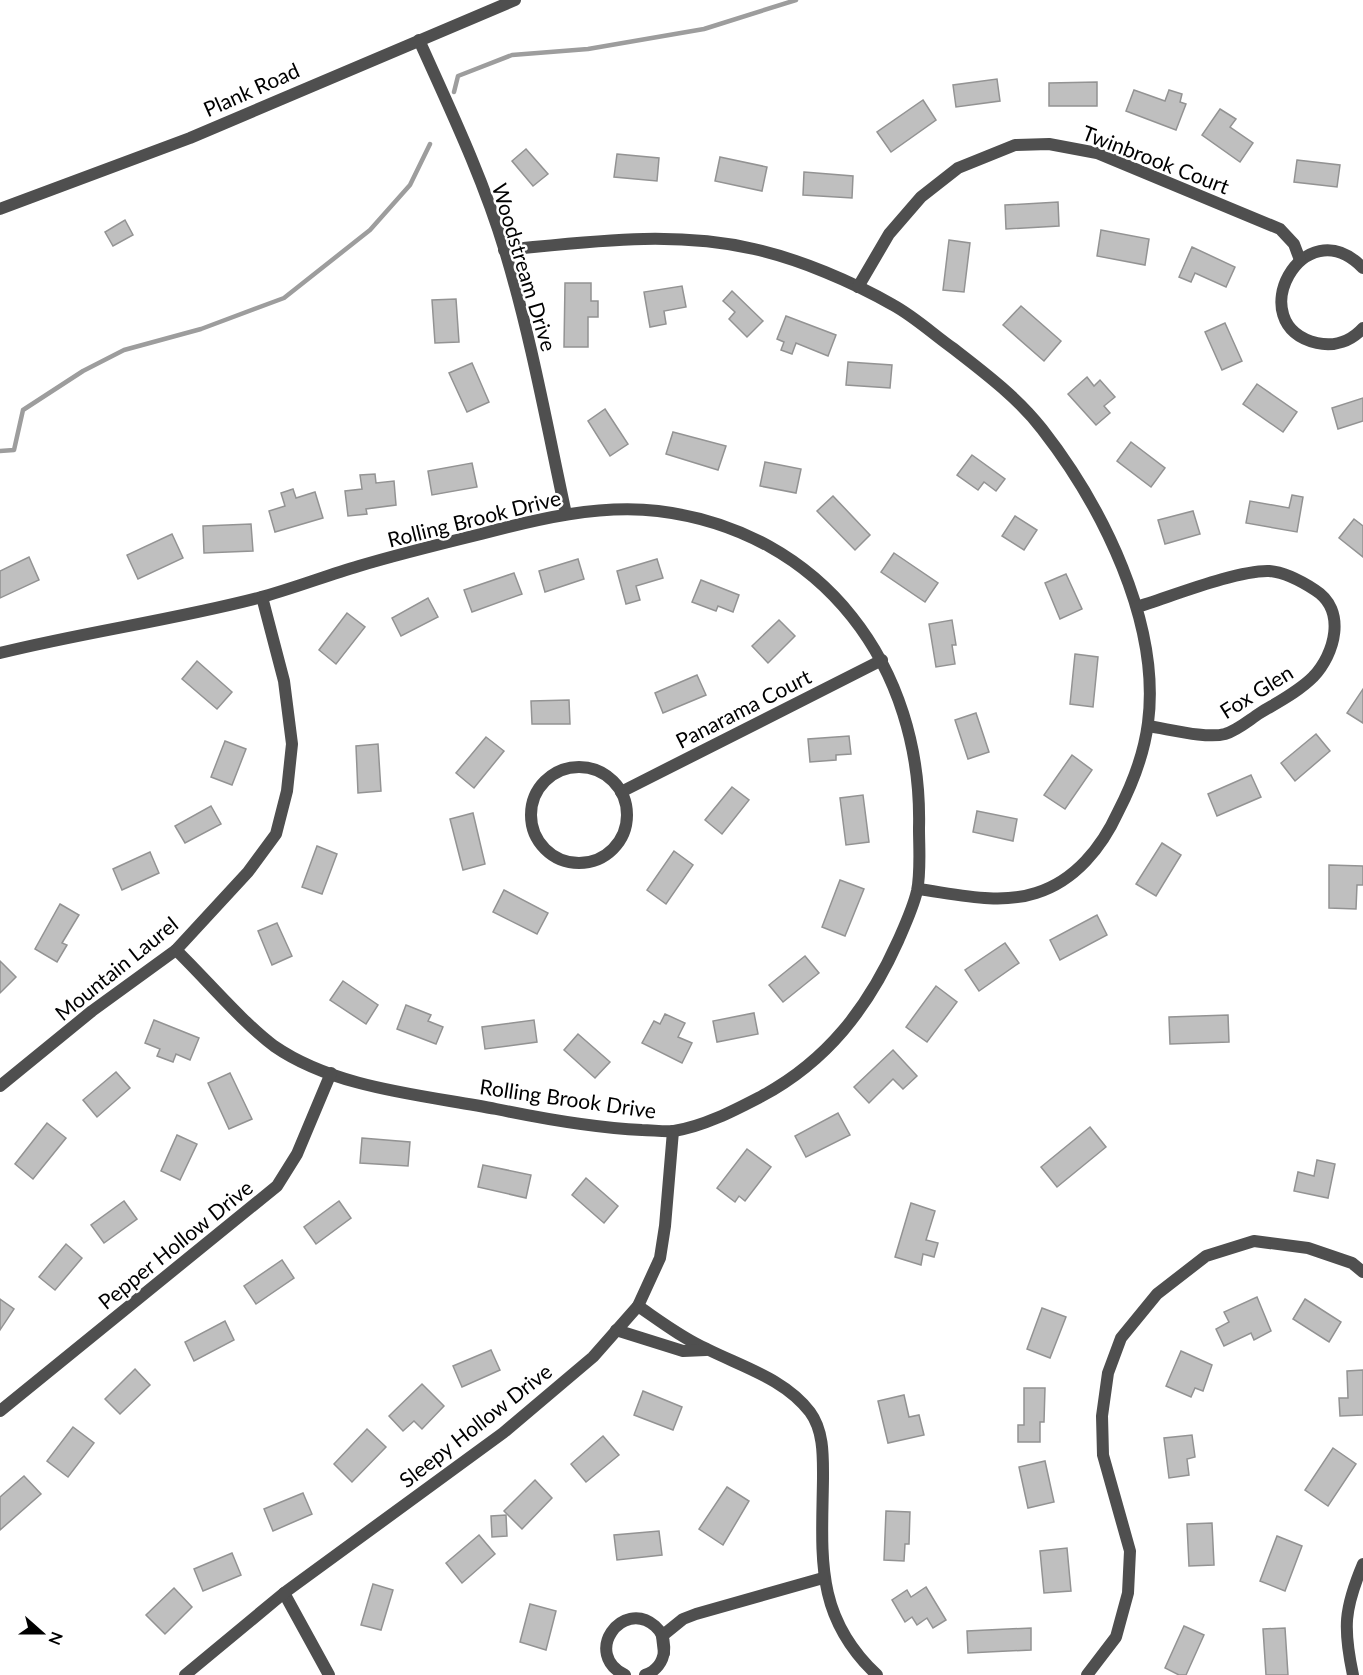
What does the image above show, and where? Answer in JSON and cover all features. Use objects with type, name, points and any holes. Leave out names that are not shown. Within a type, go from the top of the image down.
[{"type":"street","name":"Plank Road","points":[[0,209],[190,138],[515,0]]},
{"type":"street","name":"Woodstream Drive","points":[[419,40],[465,142],[504,250],[534,366],[566,514]]},
{"type":"street","name":"Twinbrook Court","points":[[858,287],[890,234],[921,197],[958,168],[1015,145],[1049,144],[1097,153],[1280,229],[1294,244],[1300,260]]},
{"type":"street","points":[[504,250],[615,239],[717,242],[758,250],[858,287],[896,306],[980,369],[1042,428],[1095,509],[1137,607],[1150,683],[1148,726],[1127,794],[1105,840],[1074,873],[1036,893],[991,898],[918,889]]},
{"type":"street","points":[[1363,268],[1351,257],[1334,251],[1316,252],[1300,260],[1288,274],[1281,292],[1282,310],[1291,327],[1306,339],[1324,344],[1342,342],[1363,328]]},
{"type":"street","name":"Rolling Brook Drive","points":[[0,653],[70,636],[145,624],[262,597],[365,564],[566,514],[651,510],[696,516],[743,533],[789,557],[840,601],[861,625],[882,660],[907,718],[917,766],[920,808],[918,889],[884,972],[867,1002],[842,1035],[811,1065],[788,1082],[731,1113],[673,1131],[624,1130],[561,1121],[376,1085],[331,1073],[295,1059],[269,1042],[176,950]]},
{"type":"street","name":"Fox Glen","points":[[1137,607],[1250,572],[1270,571],[1287,575],[1320,592],[1330,606],[1336,623],[1332,644],[1314,676],[1303,686],[1236,729],[1224,734],[1208,735],[1148,726]]},
{"type":"street","name":"Mountain Laurel","points":[[0,1086],[92,1011],[176,950],[248,872],[276,834],[287,791],[292,744],[284,681],[262,597]]},
{"type":"street","name":"Panarama Court","points":[[621,792],[882,660]]},
{"type":"street","points":[[574,767],[592,768],[609,777],[621,792],[627,810],[625,828],[616,845],[602,857],[584,863],[565,861],[548,852],[536,838],[531,820],[533,801],[541,785],[556,772],[574,767]]},
{"type":"street","name":"Pepper Hollow Drive","points":[[0,1411],[277,1186],[297,1154],[331,1073]]},
{"type":"street","name":"Sleepy Hollow Drive","points":[[185,1675],[284,1593],[503,1433],[593,1357],[638,1306],[660,1258],[673,1131]]},
{"type":"street","points":[[1087,1675],[1116,1637],[1128,1593],[1131,1551],[1103,1455],[1102,1416],[1108,1372],[1121,1338],[1157,1294],[1206,1256],[1254,1241],[1308,1248],[1352,1263],[1363,1272]]},
{"type":"street","points":[[638,1306],[708,1350],[740,1362],[779,1385],[795,1396],[812,1414],[823,1446],[823,1578],[836,1621],[856,1656],[877,1675]]},
{"type":"street","points":[[616,1330],[683,1351],[708,1350]]},
{"type":"street","points":[[1353,1675],[1345,1637],[1350,1595],[1363,1564]]},
{"type":"street","points":[[662,1636],[683,1619],[696,1614],[823,1578]]},
{"type":"street","points":[[284,1593],[329,1675]]},
{"type":"street","points":[[625,1675],[616,1670],[607,1655],[606,1646],[612,1630],[627,1619],[636,1618],[651,1623],[662,1636],[664,1644],[662,1661],[645,1675]]},
{"type":"building","points":[[997,79],[1000,101],[956,107],[953,85]]},
{"type":"building","points":[[1097,82],[1097,106],[1049,106],[1049,83]]},
{"type":"building","points":[[1134,90],[1165,101],[1169,90],[1182,94],[1180,102],[1186,104],[1176,130],[1126,111]]},
{"type":"building","points":[[923,100],[936,120],[891,152],[877,132]]},
{"type":"building","points":[[1220,109],[1236,119],[1230,127],[1253,143],[1240,162],[1202,135]]},
{"type":"building","points":[[526,149],[548,174],[533,186],[512,161]]},
{"type":"building","points":[[617,154],[659,158],[657,181],[614,177]]},
{"type":"building","points":[[720,157],[767,167],[762,191],[715,181]]},
{"type":"building","points":[[1297,160],[1340,165],[1337,187],[1294,182]]},
{"type":"building","points":[[804,172],[853,176],[852,198],[803,195]]},
{"type":"building","points":[[1058,202],[1059,226],[1006,229],[1005,205]]},
{"type":"building","points":[[125,220],[133,235],[113,246],[105,232]]},
{"type":"building","points":[[1101,230],[1149,239],[1145,265],[1097,256]]},
{"type":"building","points":[[949,240],[970,243],[964,292],[943,290]]},
{"type":"building","points":[[1192,247],[1235,267],[1226,287],[1195,273],[1191,282],[1179,277]]},
{"type":"building","points":[[565,283],[591,283],[591,301],[598,301],[598,317],[588,317],[588,347],[564,347]]},
{"type":"building","points":[[682,286],[686,307],[664,311],[666,324],[650,327],[644,292]]},
{"type":"building","points":[[732,291],[763,321],[747,337],[729,319],[735,312],[723,301]]},
{"type":"building","points":[[456,299],[459,342],[435,343],[432,300]]},
{"type":"building","points":[[1021,306],[1061,341],[1044,361],[1003,325]]},
{"type":"building","points":[[786,316],[836,335],[828,356],[796,343],[792,354],[781,350],[784,342],[777,339]]},
{"type":"building","points":[[1225,323],[1242,361],[1222,370],[1205,332]]},
{"type":"building","points":[[848,362],[892,365],[890,388],[846,385]]},
{"type":"building","points":[[472,363],[489,402],[467,412],[449,373]]},
{"type":"building","points":[[1087,377],[1094,386],[1100,380],[1115,397],[1104,406],[1110,413],[1096,425],[1068,394]]},
{"type":"building","points":[[1257,384],[1297,412],[1283,432],[1243,404]]},
{"type":"building","points":[[1363,398],[1363,421],[1338,429],[1332,408]]},
{"type":"building","points":[[605,409],[628,444],[610,456],[588,421]]},
{"type":"building","points":[[673,432],[726,446],[718,470],[666,454]]},
{"type":"building","points":[[1131,442],[1165,468],[1151,487],[1117,461]]},
{"type":"building","points":[[972,455],[1005,479],[996,491],[984,482],[978,490],[957,475]]},
{"type":"building","points":[[765,462],[801,469],[796,493],[760,486]]},
{"type":"building","points":[[472,463],[477,487],[432,495],[428,471]]},
{"type":"building","points":[[375,474],[376,483],[394,481],[396,505],[366,509],[367,514],[348,516],[345,491],[362,489],[360,475]]},
{"type":"building","points":[[293,489],[296,498],[315,492],[323,518],[275,532],[269,511],[285,506],[281,493]]},
{"type":"building","points":[[1292,495],[1303,497],[1297,532],[1246,523],[1250,501],[1289,508]]},
{"type":"building","points":[[833,496],[870,535],[855,550],[817,511]]},
{"type":"building","points":[[1193,511],[1200,534],[1165,544],[1158,520]]},
{"type":"building","points":[[1015,516],[1037,530],[1024,550],[1002,536]]},
{"type":"building","points":[[1354,519],[1363,526],[1363,557],[1339,538]]},
{"type":"building","points":[[251,524],[253,551],[204,553],[203,526]]},
{"type":"building","points":[[172,534],[183,558],[138,579],[127,555]]},
{"type":"building","points":[[894,553],[938,583],[925,602],[881,572]]},
{"type":"building","points":[[29,557],[39,580],[0,598],[0,571]]},
{"type":"building","points":[[578,559],[584,579],[545,592],[539,571]]},
{"type":"building","points":[[657,559],[663,578],[636,586],[640,600],[626,604],[617,571]]},
{"type":"building","points":[[514,573],[522,594],[472,612],[464,590]]},
{"type":"building","points":[[1066,574],[1082,609],[1060,619],[1045,583]]},
{"type":"building","points":[[701,580],[739,595],[733,612],[718,606],[716,611],[692,602]]},
{"type":"building","points":[[428,598],[438,617],[401,636],[392,618]]},
{"type":"building","points":[[347,613],[365,627],[336,664],[319,650]]},
{"type":"building","points":[[779,620],[795,636],[768,663],[752,646]]},
{"type":"building","points":[[952,620],[956,645],[952,645],[955,664],[936,667],[929,624]]},
{"type":"building","points":[[1075,654],[1098,657],[1093,707],[1070,704]]},
{"type":"building","points":[[197,661],[232,692],[217,709],[182,679]]},
{"type":"building","points":[[697,675],[706,695],[663,713],[655,693]]},
{"type":"building","points":[[1363,689],[1363,723],[1347,713]]},
{"type":"building","points":[[569,700],[570,724],[532,724],[531,701]]},
{"type":"building","points":[[976,713],[989,752],[968,759],[955,720]]},
{"type":"building","points":[[1316,734],[1330,751],[1295,781],[1281,763]]},
{"type":"building","points":[[849,736],[851,754],[836,755],[836,760],[810,762],[808,739]]},
{"type":"building","points":[[486,737],[504,751],[474,788],[456,773]]},
{"type":"building","points":[[225,741],[246,749],[232,785],[211,777]]},
{"type":"building","points":[[378,744],[381,791],[358,793],[356,746]]},
{"type":"building","points":[[1072,755],[1092,770],[1065,809],[1044,795]]},
{"type":"building","points":[[1251,775],[1261,797],[1217,816],[1208,794]]},
{"type":"building","points":[[732,787],[749,800],[722,834],[705,820]]},
{"type":"building","points":[[863,795],[869,842],[846,845],[840,798]]},
{"type":"building","points":[[211,806],[221,824],[185,843],[175,826]]},
{"type":"building","points":[[977,811],[1017,819],[1013,841],[973,832]]},
{"type":"building","points":[[473,813],[485,864],[463,870],[450,819]]},
{"type":"building","points":[[1162,843],[1181,855],[1156,896],[1136,884]]},
{"type":"building","points":[[317,846],[337,854],[322,894],[302,887]]},
{"type":"building","points":[[674,851],[693,865],[666,904],[647,890]]},
{"type":"building","points":[[150,852],[159,873],[122,890],[113,869]]},
{"type":"building","points":[[1329,865],[1363,866],[1363,885],[1357,885],[1356,909],[1329,908]]},
{"type":"building","points":[[840,880],[864,889],[845,936],[822,927]]},
{"type":"building","points":[[504,890],[548,913],[537,934],[493,912]]},
{"type":"building","points":[[60,904],[79,915],[62,943],[67,945],[57,962],[35,949]]},
{"type":"building","points":[[1097,915],[1107,935],[1060,960],[1050,940]]},
{"type":"building","points":[[277,923],[292,956],[272,965],[258,931]]},
{"type":"building","points":[[1005,943],[1019,963],[979,991],[965,970]]},
{"type":"building","points":[[805,956],[819,973],[783,1002],[769,985]]},
{"type":"building","points":[[0,961],[16,977],[0,993]]},
{"type":"building","points":[[343,981],[378,1005],[366,1024],[330,1000]]},
{"type":"building","points":[[936,986],[957,1002],[927,1042],[906,1027]]},
{"type":"building","points":[[406,1005],[431,1015],[428,1021],[443,1027],[436,1044],[397,1029]]},
{"type":"building","points":[[754,1013],[758,1034],[717,1042],[713,1021]]},
{"type":"building","points":[[665,1014],[685,1023],[678,1037],[692,1043],[682,1063],[642,1043],[654,1021],[660,1024]]},
{"type":"building","points":[[1228,1015],[1229,1042],[1170,1044],[1169,1017]]},
{"type":"building","points":[[154,1020],[199,1038],[190,1060],[176,1054],[173,1062],[157,1056],[160,1049],[145,1043]]},
{"type":"building","points":[[534,1020],[537,1042],[485,1049],[482,1027]]},
{"type":"building","points":[[578,1034],[610,1062],[595,1078],[564,1050]]},
{"type":"building","points":[[893,1050],[917,1076],[903,1089],[893,1079],[869,1103],[854,1087]]},
{"type":"building","points":[[116,1072],[130,1088],[97,1117],[83,1100]]},
{"type":"building","points":[[230,1073],[252,1119],[229,1129],[208,1083]]},
{"type":"building","points":[[838,1113],[850,1135],[806,1157],[795,1136]]},
{"type":"building","points":[[47,1123],[66,1138],[33,1179],[15,1164]]},
{"type":"building","points":[[1090,1127],[1106,1147],[1057,1187],[1041,1167]]},
{"type":"building","points":[[177,1135],[197,1144],[180,1180],[161,1171]]},
{"type":"building","points":[[362,1138],[410,1142],[408,1166],[360,1163]]},
{"type":"building","points":[[747,1149],[771,1167],[745,1201],[739,1196],[735,1202],[717,1188]]},
{"type":"building","points":[[1317,1160],[1335,1164],[1328,1198],[1294,1191],[1298,1172],[1314,1176]]},
{"type":"building","points":[[483,1165],[531,1175],[526,1198],[478,1187]]},
{"type":"building","points":[[586,1178],[618,1206],[604,1223],[572,1195]]},
{"type":"building","points":[[124,1201],[137,1219],[104,1243],[91,1225]]},
{"type":"building","points":[[339,1201],[351,1218],[316,1244],[304,1227]]},
{"type":"building","points":[[911,1203],[935,1211],[926,1240],[938,1243],[934,1257],[923,1254],[921,1265],[895,1257]]},
{"type":"building","points":[[66,1244],[82,1258],[55,1290],[39,1277]]},
{"type":"building","points":[[282,1260],[294,1278],[256,1304],[244,1286]]},
{"type":"building","points":[[1257,1297],[1271,1331],[1254,1340],[1251,1333],[1224,1346],[1216,1329],[1229,1322],[1224,1312]]},
{"type":"building","points":[[0,1299],[14,1309],[0,1330]]},
{"type":"building","points":[[1305,1299],[1341,1322],[1329,1342],[1293,1319]]},
{"type":"building","points":[[1042,1308],[1066,1317],[1050,1358],[1027,1349]]},
{"type":"building","points":[[225,1321],[234,1340],[194,1361],[185,1342]]},
{"type":"building","points":[[491,1350],[500,1370],[462,1387],[453,1366]]},
{"type":"building","points":[[1181,1351],[1212,1365],[1203,1391],[1195,1388],[1191,1397],[1166,1386]]},
{"type":"building","points":[[135,1369],[150,1385],[120,1414],[105,1399]]},
{"type":"building","points":[[1363,1370],[1363,1415],[1340,1416],[1339,1398],[1348,1398],[1347,1371]]},
{"type":"building","points":[[422,1384],[444,1406],[422,1429],[414,1421],[403,1431],[389,1416]]},
{"type":"building","points":[[1024,1388],[1045,1388],[1044,1422],[1040,1422],[1040,1442],[1018,1442],[1018,1425],[1024,1425]]},
{"type":"building","points":[[643,1391],[682,1407],[673,1430],[634,1415]]},
{"type":"building","points":[[904,1395],[909,1417],[919,1415],[924,1435],[888,1443],[878,1401]]},
{"type":"building","points":[[73,1427],[94,1443],[68,1477],[47,1461]]},
{"type":"building","points":[[367,1429],[386,1447],[352,1482],[334,1464]]},
{"type":"building","points":[[1192,1435],[1195,1457],[1187,1459],[1189,1475],[1169,1478],[1164,1438]]},
{"type":"building","points":[[603,1436],[619,1455],[586,1482],[571,1464]]},
{"type":"building","points":[[1333,1448],[1356,1464],[1328,1506],[1305,1490]]},
{"type":"building","points":[[1045,1461],[1054,1502],[1028,1508],[1019,1467]]},
{"type":"building","points":[[24,1476],[41,1494],[0,1530],[0,1497]]},
{"type":"building","points":[[535,1480],[552,1498],[522,1529],[504,1511]]},
{"type":"building","points":[[727,1487],[749,1501],[723,1545],[699,1529]]},
{"type":"building","points":[[303,1493],[312,1514],[273,1531],[264,1509]]},
{"type":"building","points":[[886,1511],[910,1512],[909,1544],[905,1544],[904,1561],[884,1560]]},
{"type":"building","points":[[506,1515],[507,1536],[492,1537],[491,1516]]},
{"type":"building","points":[[1212,1523],[1214,1565],[1189,1566],[1187,1524]]},
{"type":"building","points":[[659,1531],[662,1555],[617,1560],[614,1535]]},
{"type":"building","points":[[479,1535],[495,1554],[462,1583],[446,1563]]},
{"type":"building","points":[[1277,1536],[1302,1546],[1285,1591],[1260,1581]]},
{"type":"building","points":[[1067,1548],[1071,1591],[1044,1593],[1040,1551]]},
{"type":"building","points":[[232,1553],[241,1575],[203,1591],[194,1569]]},
{"type":"building","points":[[373,1584],[393,1590],[381,1630],[361,1625]]},
{"type":"building","points":[[926,1587],[946,1620],[933,1628],[927,1618],[917,1625],[912,1617],[905,1622],[892,1600],[907,1590],[911,1597]]},
{"type":"building","points":[[174,1588],[192,1607],[165,1634],[146,1615]]},
{"type":"building","points":[[530,1604],[556,1611],[546,1650],[520,1642]]},
{"type":"building","points":[[1184,1626],[1204,1635],[1186,1675],[1179,1675],[1165,1668]]},
{"type":"building","points":[[1031,1628],[1031,1650],[968,1653],[967,1631]]},
{"type":"building","points":[[1285,1628],[1288,1675],[1266,1675],[1263,1629]]},
{"type":"waterway","points":[[454,92],[458,76],[512,55],[588,49],[704,29],[796,0]]},
{"type":"waterway","points":[[0,451],[14,450],[23,410],[83,371],[124,350],[201,329],[284,298],[370,230],[410,185],[430,144]]}]
